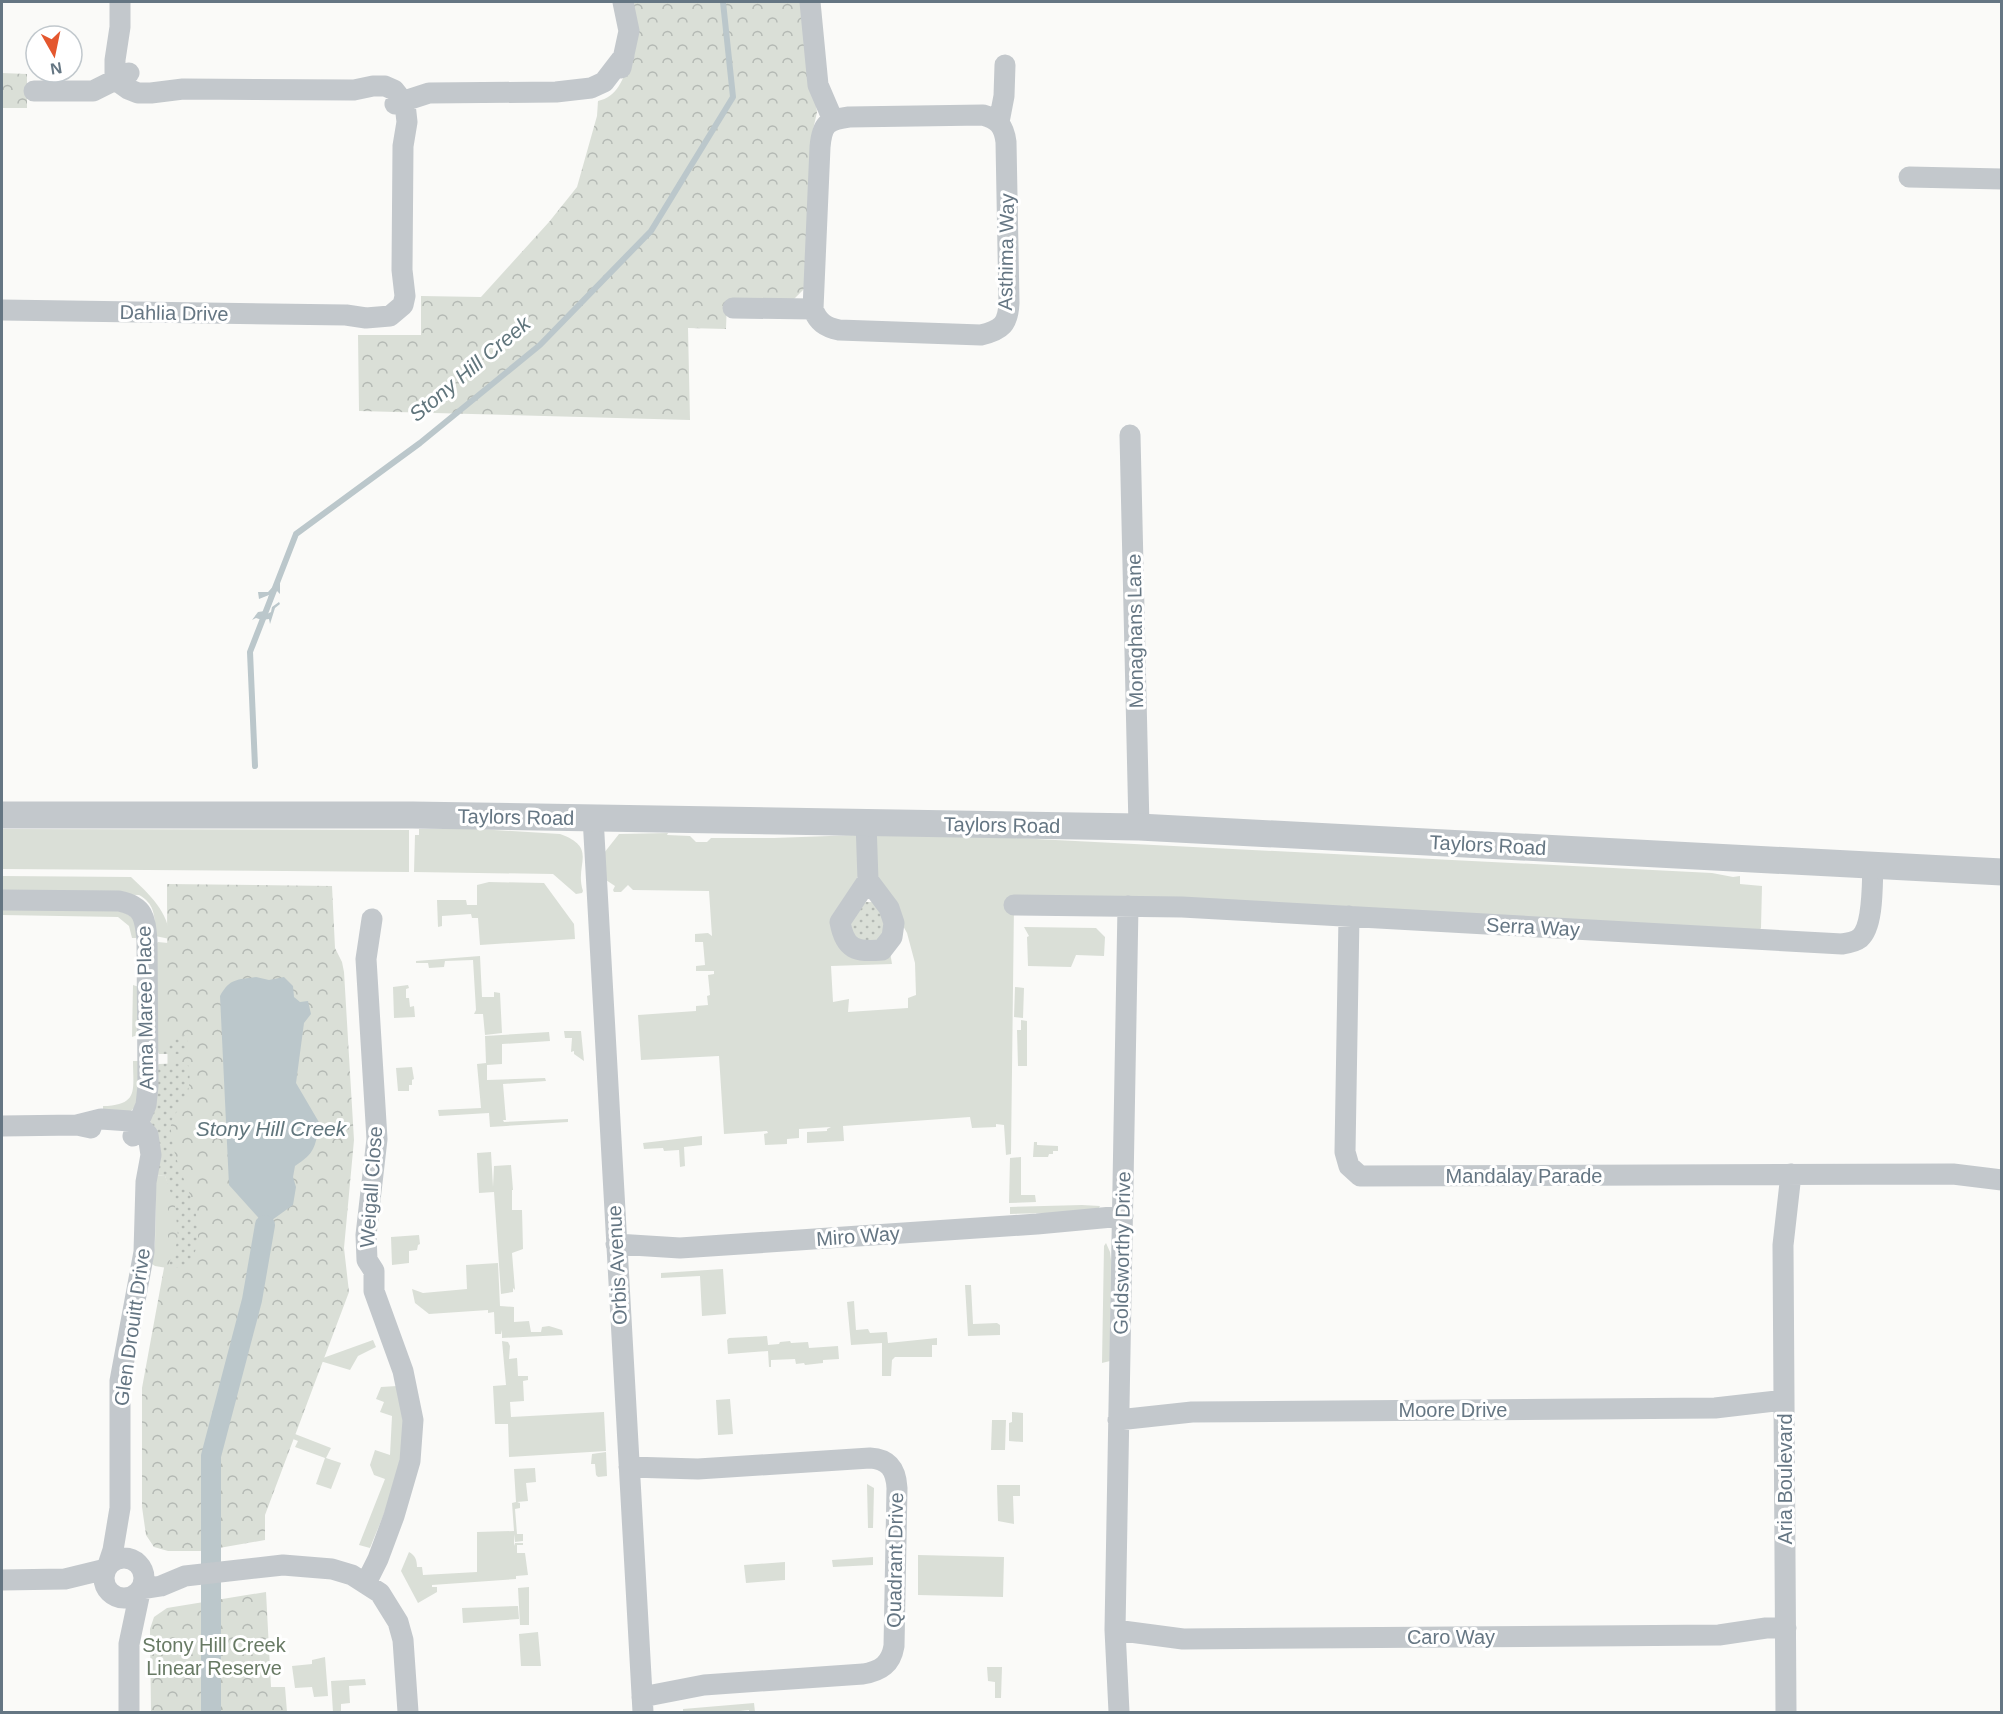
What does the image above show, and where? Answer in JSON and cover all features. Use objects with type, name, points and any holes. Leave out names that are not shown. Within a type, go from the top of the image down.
[{"type":"street","points":[[120,2],[120,27],[126,65],[124,76]]},
{"type":"street","points":[[34,91],[93,91],[124,76],[183,89],[354,90],[399,103],[435,92],[556,92],[599,86],[624,56],[629,31],[623,2]]},
{"type":"street","points":[[810,2],[818,85],[833,120]]},
{"type":"street","name":"Asthima Way","points":[[813,309],[818,320],[830,328],[839,330],[981,335],[997,331],[1008,315],[1009,303],[1006,142],[1005,131],[999,122],[1004,96],[1005,65]]},
{"type":"street","name":"Dahlia Drive","points":[[2,310],[346,315],[380,319],[390,316],[403,305],[405,296],[402,270],[403,146],[399,103]]},
{"type":"street","points":[[733,308],[813,309],[821,134],[825,126],[833,120],[849,117],[982,115],[993,117],[999,122]]},
{"type":"street","points":[[1909,177],[2001,178]]},
{"type":"street","name":"Monaghans Lane","points":[[1130,435],[1139,827]]},
{"type":"street","name":"Taylors Road","points":[[2,814],[593,818],[1139,827],[2001,872]]},
{"type":"street","name":"Orbis Avenue","points":[[593,818],[642,1697]]},
{"type":"street","points":[[866,822],[868,880]]},
{"type":"street","name":"Serra Way","points":[[1128,906],[1182,907],[1842,944],[1858,940],[1866,930],[1874,864]]},
{"type":"street","name":"Anna Maree Place","points":[[2,900],[119,901],[130,903],[140,910],[146,924],[147,940],[148,1086],[146,1105],[136,1131]]},
{"type":"street","points":[[1014,905],[1128,906]]},
{"type":"street","name":"Goldsworthy Drive","points":[[1119,1713],[1115,1639],[1128,906]]},
{"type":"street","name":"Mandalay Parade","points":[[1349,916],[1345,1152],[1349,1166],[1360,1176],[1953,1174],[2001,1179]]},
{"type":"street","name":"Weigall Close","points":[[366,1583],[378,1559],[394,1516],[407,1472],[413,1420],[403,1371],[374,1291],[374,1270],[367,1260],[366,1235],[377,1139],[366,959],[372,919]]},
{"type":"street","points":[[2,1126],[77,1125],[101,1119],[130,1121],[136,1131]]},
{"type":"street","name":"Glen Drouitt Drive","points":[[107,1567],[113,1550],[120,1508],[120,1381],[144,1252],[146,1182],[151,1155],[148,1135],[136,1131]]},
{"type":"street","name":"Mandalay Parade","points":[[1953,1174],[2001,1167]]},
{"type":"street","name":"Aria Boulevard","points":[[1782,1175],[1786,1713]]},
{"type":"street","name":"Miro Way","points":[[617,1253],[1037,1224],[1122,1225]]},
{"type":"street","name":"Moore Drive","points":[[1118,1411],[1714,1408],[1764,1415],[1784,1408]]},
{"type":"street","name":"Quadrant Drive","points":[[629,1474],[876,1458],[886,1461],[894,1470],[897,1488],[894,1646],[886,1665],[877,1671],[863,1674],[704,1685],[642,1697]]},
{"type":"street","name":"Glen Drouitt Drive","points":[[120,1508],[136,1562]]},
{"type":"street","points":[[2,1580],[65,1579],[107,1567],[120,1558],[185,1576]]},
{"type":"street","points":[[129,1713],[129,1644],[144,1575],[136,1562]]},
{"type":"street","points":[[65,1579],[109,1592],[122,1599],[129,1599],[141,1590],[161,1586],[185,1576],[263,1567],[282,1565],[332,1569],[352,1575],[380,1593],[398,1622],[403,1640],[408,1713]]},
{"type":"street","points":[[107,1567],[104,1580],[129,1644]]},
{"type":"street","name":"Caro Way","points":[[1115,1639],[1786,1635]]},
{"type":"green space","points":[[633,2],[802,2],[817,112],[813,130],[804,289],[792,301],[727,301],[726,329],[688,328],[690,420],[359,411],[358,335],[421,335],[421,296],[481,297],[549,222],[577,187],[597,116],[598,101],[610,96],[619,86],[625,74],[631,44]]},
{"type":"green space","points":[[2,73],[24,74],[24,84],[27,84],[27,108],[2,108]]},
{"type":"green space","points":[[2,829],[409,830],[409,872],[2,869]]},
{"type":"green space","points":[[419,829],[478,829],[560,834],[572,839],[582,851],[583,891],[576,894],[553,874],[414,872],[415,835],[419,835]]},
{"type":"green space","points":[[668,833],[667,835],[690,836],[696,842],[707,842],[711,838],[857,835],[864,861],[851,894],[890,952],[892,964],[831,966],[833,1002],[849,999],[848,1012],[908,1008],[908,998],[916,995],[915,963],[907,933],[877,879],[875,835],[1014,838],[1712,873],[1740,876],[1740,884],[1762,886],[1761,928],[1759,931],[1014,905],[1011,1154],[1006,1155],[1004,1125],[972,1128],[970,1117],[843,1126],[844,1141],[807,1143],[807,1132],[827,1131],[831,1127],[799,1129],[799,1138],[787,1139],[787,1144],[765,1145],[764,1134],[768,1133],[767,1131],[724,1134],[719,1056],[641,1060],[638,1015],[696,1011],[696,1006],[708,1005],[707,996],[710,995],[708,975],[714,974],[714,971],[696,971],[696,966],[705,965],[703,942],[695,942],[695,934],[708,933],[712,936],[709,891],[633,890],[628,885],[621,892],[614,892],[615,886],[606,880],[604,853],[619,834]]},
{"type":"green space","points":[[2,876],[131,877],[157,904],[166,920],[170,939],[155,936],[152,907],[139,895],[2,892]]},
{"type":"green space","points":[[489,882],[544,883],[574,924],[575,939],[480,945],[478,918],[472,918],[471,914],[442,916],[442,926],[438,927],[437,900],[466,900],[467,905],[477,905],[477,885]]},
{"type":"green space","points":[[167,884],[332,886],[335,948],[344,972],[354,1140],[344,1248],[349,1292],[265,1515],[265,1540],[202,1551],[168,1551],[154,1547],[146,1535],[142,1507],[142,1388],[168,1246]]},
{"type":"green space","points":[[866,902],[875,902],[883,910],[887,938],[857,945],[846,918]]},
{"type":"green space","points":[[2,907],[119,909],[136,920],[136,938],[132,938],[129,926],[118,917],[2,915]]},
{"type":"green space","points":[[1024,927],[1096,928],[1105,937],[1104,956],[1076,955],[1071,967],[1028,966],[1027,937],[1029,936]]},
{"type":"green space","points":[[158,942],[168,943],[187,1035],[158,1052],[156,944]]},
{"type":"green space","points":[[480,956],[482,997],[494,997],[494,992],[500,993],[502,1033],[485,1035],[483,1014],[474,1014],[476,1010],[473,960],[445,961],[444,967],[429,968],[428,963],[416,963],[416,961]]},
{"type":"green space","points":[[133,985],[139,987],[140,1034],[132,1037]]},
{"type":"green space","points":[[408,985],[406,998],[409,998],[410,1007],[414,1006],[415,1017],[394,1018],[393,987]]},
{"type":"green space","points":[[1015,987],[1024,988],[1023,1018],[1014,1017]]},
{"type":"green space","points":[[1021,1020],[1027,1021],[1027,1066],[1018,1066],[1017,1030],[1021,1030]]},
{"type":"green space","points":[[564,1031],[581,1031],[584,1061],[574,1054],[574,1051],[571,1052],[572,1038],[565,1038]]},
{"type":"green space","points":[[549,1032],[550,1041],[502,1044],[502,1064],[487,1065],[487,1080],[545,1078],[546,1081],[503,1084],[506,1120],[503,1120],[504,1122],[568,1119],[568,1122],[490,1127],[489,1113],[439,1116],[438,1110],[481,1108],[477,1064],[486,1063],[485,1036]]},
{"type":"green space","points":[[187,1035],[188,1051],[183,1054],[159,1054],[158,1052],[177,1036]]},
{"type":"green space","points":[[133,1061],[141,1061],[141,1082],[136,1104],[128,1112],[103,1112],[103,1106],[123,1103],[132,1094]]},
{"type":"green space","points":[[183,1063],[189,1066],[188,1090],[186,1098],[172,1120],[171,1131],[176,1156],[197,1218],[198,1234],[196,1250],[188,1267],[167,1268],[178,1236],[175,1205],[165,1176],[156,1175],[150,1118],[156,1066]]},
{"type":"green space","points":[[412,1067],[414,1079],[412,1085],[409,1085],[409,1091],[398,1091],[396,1068]]},
{"type":"green space","points":[[702,1136],[702,1145],[684,1147],[685,1166],[680,1167],[679,1150],[644,1149],[643,1143]]},
{"type":"green space","points":[[1034,1142],[1037,1142],[1037,1145],[1058,1146],[1058,1151],[1053,1151],[1053,1154],[1049,1154],[1048,1157],[1033,1157]]},
{"type":"green space","points":[[491,1152],[493,1187],[494,1166],[511,1165],[512,1210],[522,1210],[523,1249],[512,1253],[515,1290],[513,1288],[513,1292],[501,1294],[494,1192],[479,1193],[477,1153]]},
{"type":"green space","points":[[1021,1157],[1021,1195],[1035,1195],[1036,1202],[1009,1203],[1010,1158]]},
{"type":"green space","points":[[156,1175],[165,1176],[172,1193],[167,1268],[152,1264],[155,1243]]},
{"type":"green space","points":[[1100,1206],[1098,1210],[1092,1212],[1010,1214],[1010,1207]]},
{"type":"green space","points":[[419,1235],[420,1244],[417,1250],[409,1251],[409,1263],[392,1265],[391,1237]]},
{"type":"green space","points":[[1106,1243],[1111,1260],[1110,1361],[1102,1363],[1104,1246]]},
{"type":"green space","points":[[498,1263],[500,1306],[514,1307],[514,1322],[529,1321],[531,1332],[541,1332],[542,1327],[549,1326],[562,1330],[563,1335],[502,1338],[502,1330],[501,1334],[495,1334],[494,1312],[488,1313],[488,1310],[429,1314],[415,1303],[412,1289],[423,1293],[467,1289],[466,1265]]},
{"type":"green space","points":[[723,1269],[726,1314],[702,1316],[700,1276],[661,1278],[661,1273]]},
{"type":"green space","points":[[965,1285],[971,1285],[973,1324],[997,1323],[1000,1325],[1000,1335],[968,1336]]},
{"type":"green space","points":[[854,1301],[856,1330],[868,1329],[870,1333],[887,1332],[888,1343],[937,1338],[937,1345],[932,1345],[932,1357],[895,1357],[892,1360],[891,1376],[882,1376],[882,1343],[851,1345],[847,1302]]},
{"type":"green space","points":[[767,1336],[768,1345],[790,1341],[791,1343],[808,1342],[809,1348],[838,1346],[839,1359],[805,1365],[804,1363],[796,1364],[795,1359],[771,1360],[771,1367],[769,1367],[768,1351],[728,1354],[727,1340],[729,1338]]},
{"type":"green space","points":[[373,1340],[376,1347],[358,1356],[350,1370],[320,1361],[323,1358]]},
{"type":"green space","points":[[502,1341],[508,1342],[510,1346],[509,1359],[517,1358],[518,1376],[528,1376],[528,1380],[523,1381],[524,1401],[510,1402],[511,1417],[604,1412],[606,1451],[509,1457],[508,1424],[495,1424],[493,1386],[506,1385]]},
{"type":"green space","points":[[397,1386],[404,1422],[402,1458],[393,1489],[370,1548],[359,1545],[385,1479],[374,1475],[370,1465],[375,1450],[390,1455],[392,1416],[380,1412],[384,1402],[376,1399],[381,1387]]},
{"type":"green space","points":[[730,1399],[733,1434],[718,1435],[716,1400]]},
{"type":"green space","points":[[1012,1412],[1023,1413],[1023,1442],[1009,1441],[1009,1423],[1012,1422]]},
{"type":"green space","points":[[992,1420],[1006,1420],[1005,1450],[991,1450]]},
{"type":"green space","points":[[295,1434],[331,1448],[326,1458],[341,1463],[331,1489],[316,1484],[325,1458],[295,1447],[298,1441],[293,1439]]},
{"type":"green space","points":[[606,1452],[607,1476],[598,1477],[595,1464],[591,1464],[592,1454]]},
{"type":"green space","points":[[535,1468],[536,1482],[526,1483],[528,1501],[517,1502],[520,1503],[520,1508],[515,1509],[517,1534],[523,1534],[523,1541],[515,1542],[514,1534],[514,1546],[515,1543],[523,1543],[523,1545],[517,1545],[517,1553],[525,1553],[528,1575],[516,1576],[516,1579],[432,1585],[432,1587],[437,1587],[437,1592],[418,1603],[401,1571],[409,1552],[415,1558],[417,1567],[422,1567],[423,1575],[477,1572],[477,1532],[514,1531],[512,1503],[516,1502],[514,1469]]},
{"type":"green space","points":[[867,1484],[874,1488],[873,1528],[868,1528]]},
{"type":"green space","points":[[997,1485],[1020,1485],[1020,1496],[1013,1496],[1014,1524],[998,1521]]},
{"type":"green space","points":[[918,1555],[1004,1557],[1003,1597],[918,1595]]},
{"type":"green space","points":[[873,1557],[873,1565],[833,1567],[832,1560]]},
{"type":"green space","points":[[785,1562],[785,1580],[746,1583],[744,1565]]},
{"type":"green space","points":[[529,1587],[529,1625],[520,1625],[518,1588]]},
{"type":"green space","name":"Stony Hill Creek Linear Reserve","points":[[266,1592],[271,1687],[285,1687],[287,1712],[151,1712],[150,1629],[154,1617],[167,1608]]},
{"type":"green space","points":[[518,1606],[519,1619],[463,1623],[462,1608]]},
{"type":"green space","points":[[538,1632],[541,1666],[521,1666],[519,1634]]},
{"type":"green space","points":[[325,1657],[328,1696],[314,1697],[312,1687],[295,1688],[292,1666],[312,1664],[312,1660]]},
{"type":"green space","points":[[987,1667],[1002,1667],[1001,1698],[995,1698],[995,1682],[988,1681]]},
{"type":"green space","points":[[365,1679],[366,1685],[349,1686],[350,1703],[341,1704],[341,1712],[333,1712],[331,1681]]},
{"type":"green space","points":[[754,1703],[755,1712],[749,1712],[749,1710],[683,1712],[683,1709]]},
{"type":"water","points":[[280,579],[280,594],[277,591],[270,593],[270,599],[273,600],[267,614],[271,612],[272,607],[279,602],[280,604],[275,608],[270,624],[269,619],[252,620],[258,612],[265,611],[269,607],[267,604],[269,595],[259,599],[258,592],[268,592]]},
{"type":"water","name":"Stony Hill Creek","points":[[256,977],[269,980],[284,977],[293,986],[294,997],[300,1002],[308,1001],[311,1014],[304,1023],[296,1083],[320,1124],[311,1153],[295,1166],[293,1177],[296,1187],[293,1205],[265,1225],[229,1185],[220,996],[231,983]]},
{"type":"waterway","name":"Stony Hill Creek","points":[[255,766],[250,652],[296,534],[420,443],[540,345],[651,231],[733,97],[723,2]]},
{"type":"waterway","name":"Stony Hill Creek","points":[[211,1712],[211,1456],[252,1300],[265,1225]]}]
